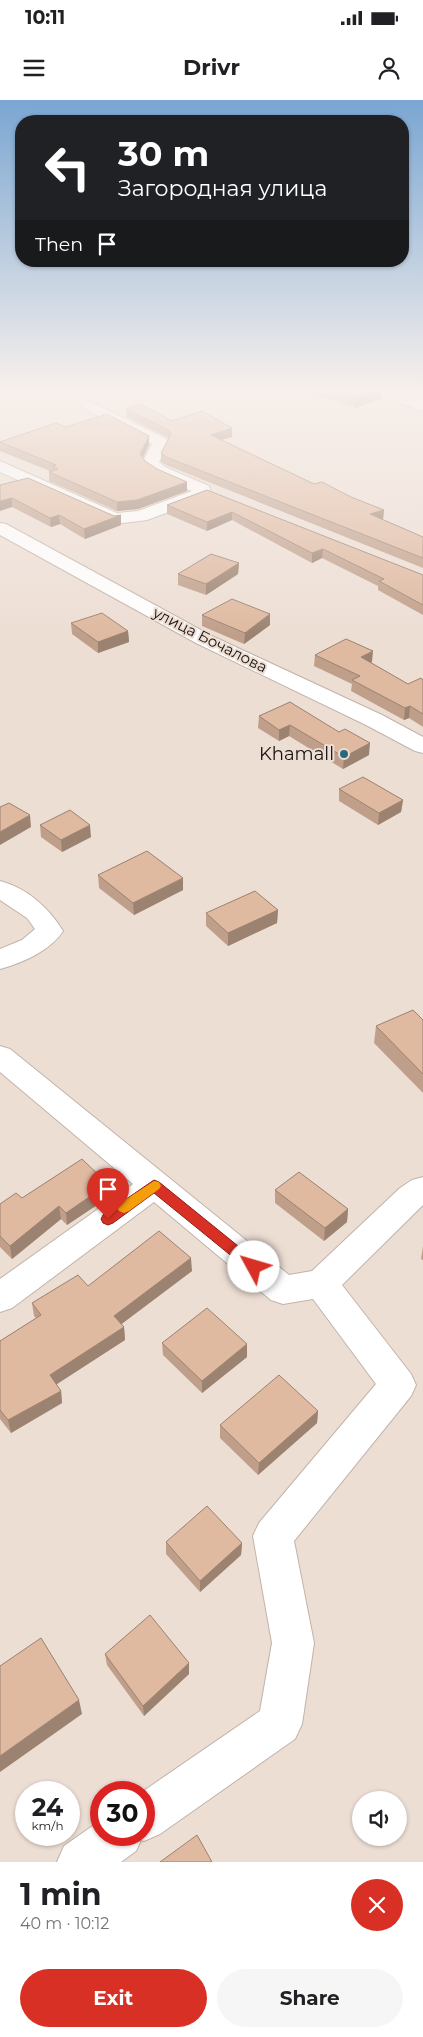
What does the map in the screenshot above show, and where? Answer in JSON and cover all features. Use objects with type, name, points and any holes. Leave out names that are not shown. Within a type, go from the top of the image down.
[{"type":"street","points":[[11,471],[114,519],[142,516],[212,493],[163,471]]},
{"type":"street","name":"улица Бочалова","points":[[0,528],[203,639],[374,720],[423,746]]},
{"type":"street","points":[[0,889],[36,912],[50,931],[31,946],[0,960]]},
{"type":"street","points":[[0,1056],[154,1186],[283,1290],[321,1284],[411,1197],[423,1189]]},
{"type":"street","points":[[0,1298],[154,1186]]},
{"type":"street","points":[[155,1810],[280,1724],[293,1643],[273,1536],[398,1385],[321,1284]]},
{"type":"street","points":[[80,1862],[104,1846]]},
{"type":"building","points":[[162,471],[187,482],[137,500],[117,502],[49,472]]},
{"type":"building","points":[[202,471],[287,471],[314,484],[322,482],[351,497],[384,510],[370,514],[423,537],[423,558]]},
{"type":"building","points":[[28,478],[114,516],[121,515],[84,529],[59,515],[50,518],[12,498],[0,501],[0,485]]},
{"type":"building","points":[[207,490],[423,575],[423,605],[379,581],[384,579],[323,549],[312,553],[232,512],[207,522],[167,505]]},
{"type":"building","points":[[211,554],[239,563],[206,584],[178,574]]},
{"type":"building","points":[[232,599],[270,614],[245,633],[202,615]]},
{"type":"building","points":[[102,613],[128,631],[98,642],[71,623]]},
{"type":"building","points":[[346,639],[373,651],[361,657],[408,684],[421,678],[423,680],[423,714],[410,706],[405,708],[352,680],[360,676],[315,655]]},
{"type":"building","points":[[290,702],[339,732],[345,729],[370,743],[344,757],[290,725],[279,730],[259,716]]},
{"type":"building","points":[[363,777],[403,800],[379,813],[339,789]]},
{"type":"building","points":[[9,803],[30,815],[0,832],[0,807]]},
{"type":"building","points":[[70,810],[90,825],[61,840],[40,825]]},
{"type":"building","points":[[147,851],[183,878],[133,903],[98,875]]},
{"type":"building","points":[[255,891],[278,910],[228,933],[206,913]]},
{"type":"building","points":[[413,1010],[423,1020],[423,1074],[376,1026]]},
{"type":"building","points":[[82,1159],[108,1184],[66,1213],[59,1206],[10,1246],[0,1236],[0,1204],[16,1193],[22,1198]]},
{"type":"building","points":[[299,1172],[348,1209],[325,1228],[275,1190]]},
{"type":"building","points":[[159,1231],[191,1258],[114,1316],[124,1327],[50,1375],[61,1391],[8,1420],[0,1410],[0,1341],[41,1315],[32,1303],[78,1275],[88,1286]]},
{"type":"building","points":[[207,1308],[247,1344],[202,1381],[162,1343]]},
{"type":"building","points":[[279,1375],[318,1411],[259,1463],[220,1425]]},
{"type":"building","points":[[207,1506],[242,1543],[200,1581],[166,1542]]},
{"type":"building","points":[[150,1615],[189,1663],[143,1706],[105,1654]]},
{"type":"building","points":[[41,1638],[79,1700],[0,1756],[0,1666]]},
{"type":"building","points":[[197,1835],[212,1862],[160,1862]]},
{"type":"slow traffic","points":[[124,1208],[154,1186]]},
{"type":"place","name":"Khamall","points":[[344,754]]},
{"type":"route","points":[[108,1219],[154,1186],[254,1267]]}]
